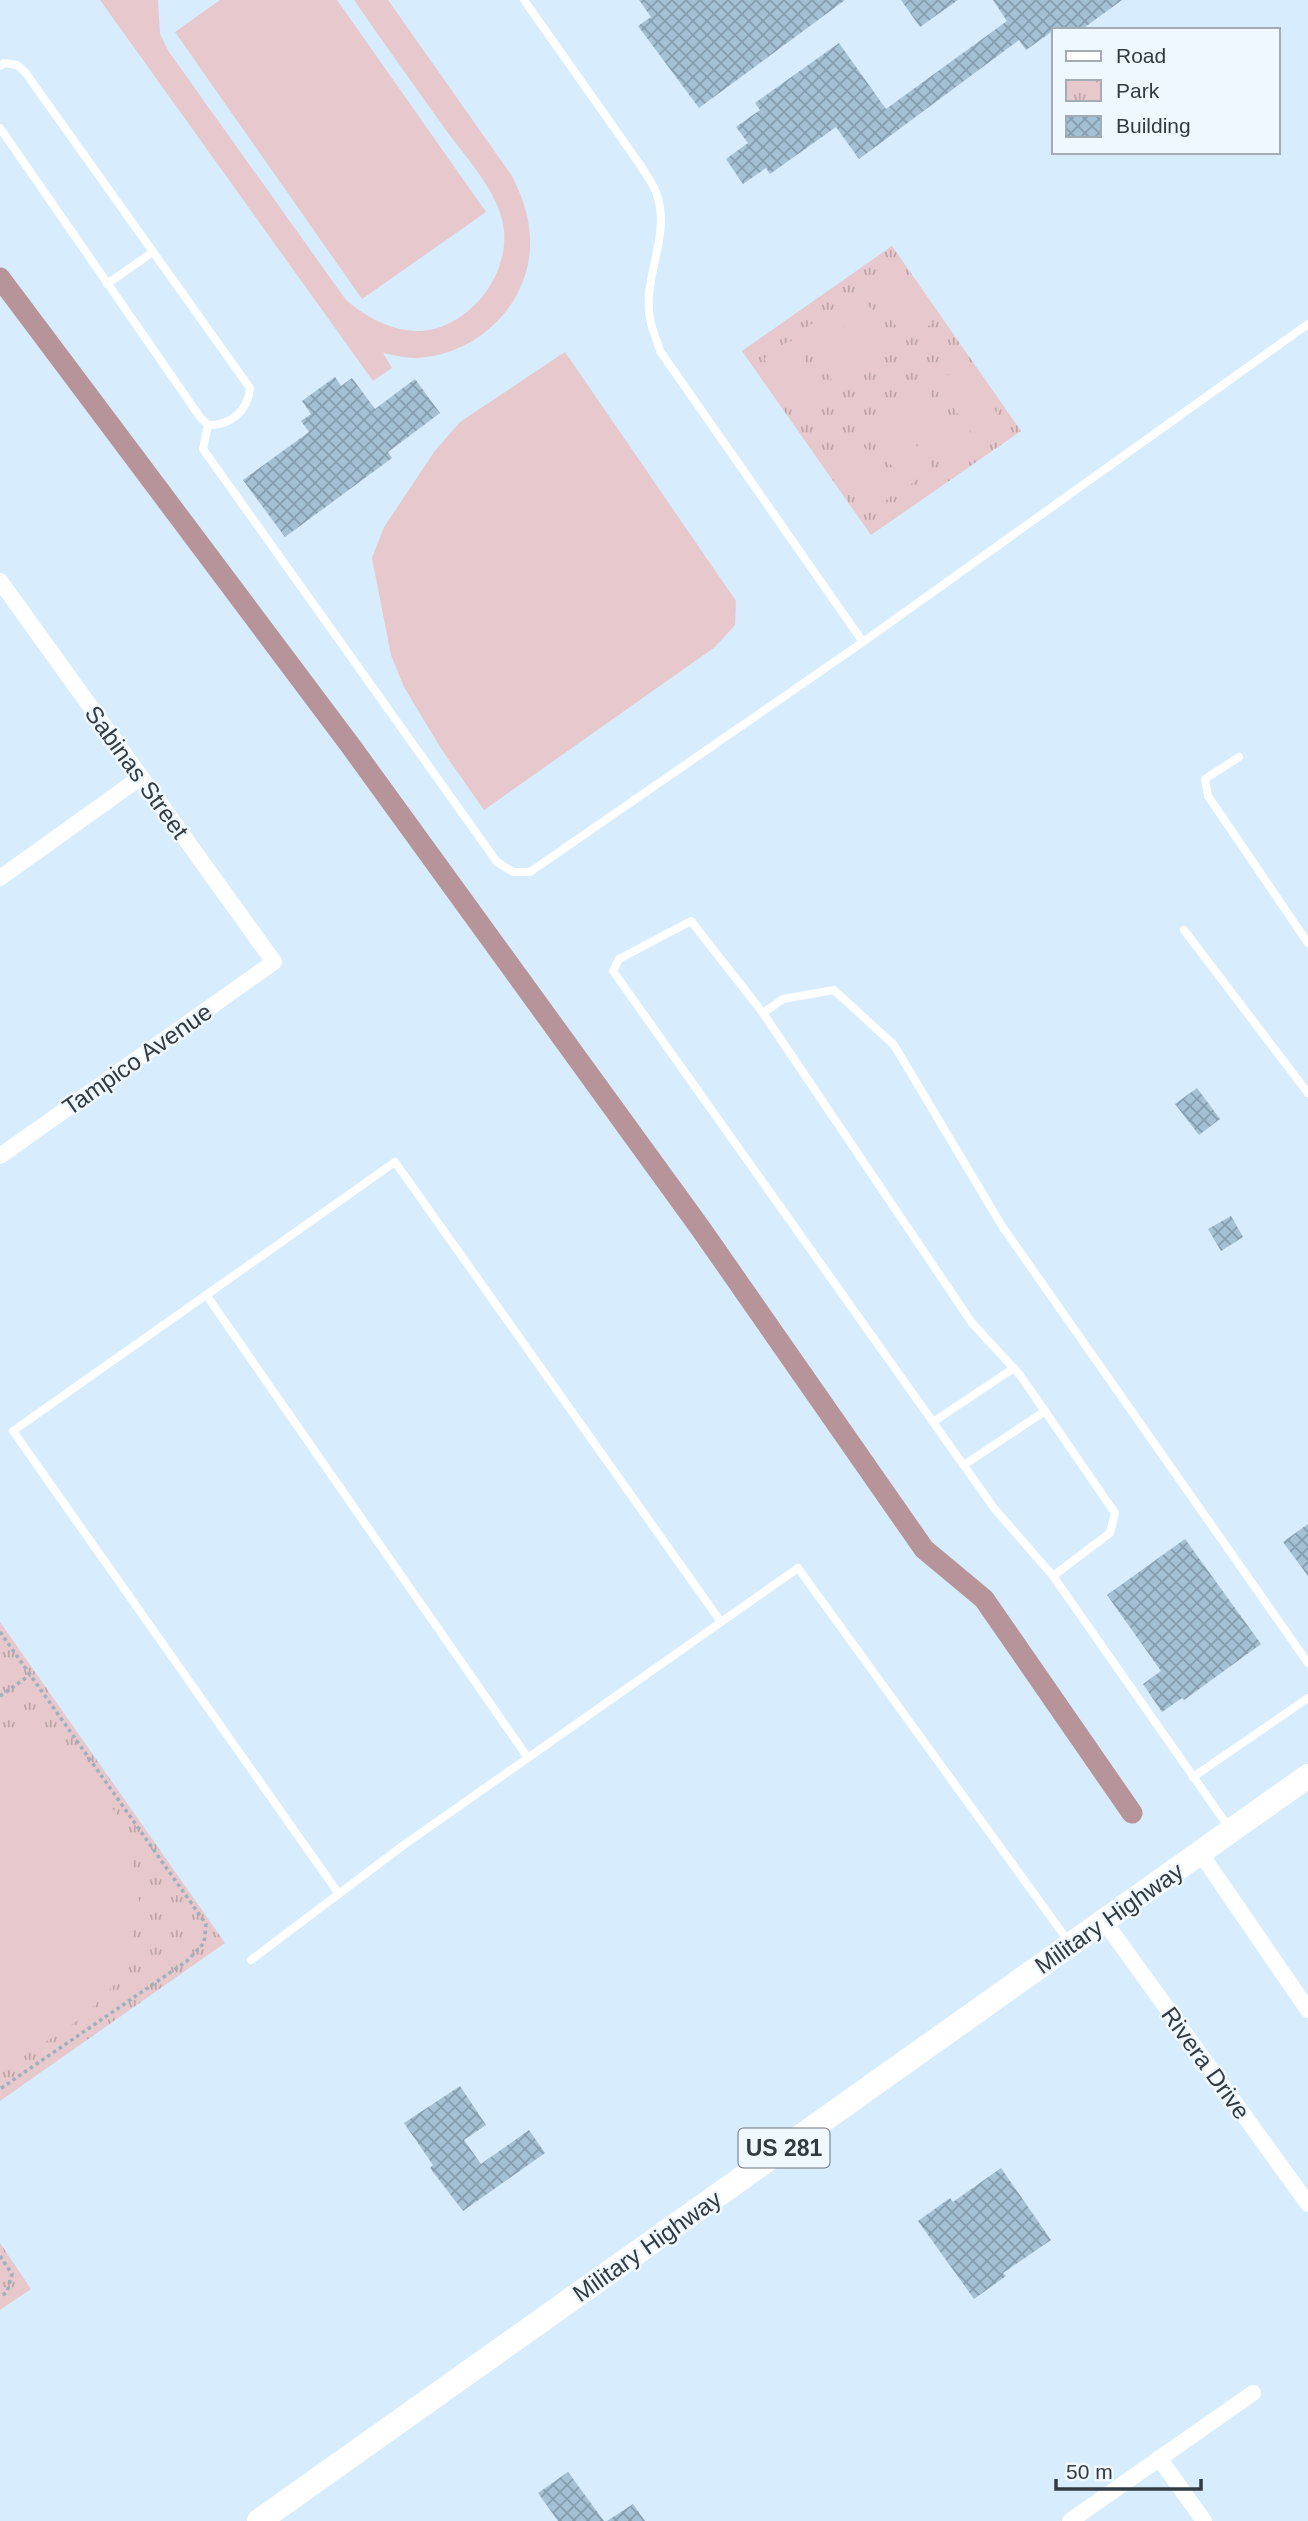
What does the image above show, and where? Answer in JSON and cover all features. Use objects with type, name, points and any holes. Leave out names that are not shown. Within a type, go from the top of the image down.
[{"type":"main road","name":"Military Highway","points":[[259,2521],[1308,1776]]},
{"type":"street","name":"Sabinas Street","points":[[3,592],[274,962]]},
{"type":"street","points":[[0,878],[141,777]]},
{"type":"street","name":"Tampico Avenue","points":[[0,1156],[274,962]]},
{"type":"street","points":[[1201,1854],[1308,2010]]},
{"type":"street","name":"Rivera Drive","points":[[1104,1921],[1308,2204]]},
{"type":"street","points":[[1070,2521],[1253,2393]]},
{"type":"street","points":[[1159,2458],[1204,2521]]},
{"type":"lane","points":[[524,0],[641,166],[657,195],[661,219],[659,247],[650,284],[650,318],[660,351],[863,642]]},
{"type":"lane","points":[[0,66],[4,63],[16,65],[25,72],[250,388],[249,401],[239,414],[221,426],[208,425]]},
{"type":"lane","points":[[0,128],[208,425],[203,450],[497,862],[513,872],[530,872],[863,642],[1308,324]]},
{"type":"lane","points":[[107,284],[153,251]]},
{"type":"lane","points":[[1239,757],[1205,779],[1208,796],[1308,943]]},
{"type":"lane","points":[[1053,1576],[1110,1533],[1115,1513],[1045,1411],[1014,1368],[972,1323],[763,1013],[691,921],[619,959],[613,971],[994,1508],[1053,1576],[1232,1831]]},
{"type":"lane","points":[[1184,930],[1308,1093]]},
{"type":"lane","points":[[763,1013],[783,999],[834,990],[894,1045],[1002,1226],[1308,1663]]},
{"type":"lane","points":[[339,1894],[13,1431],[396,1162],[721,1622]]},
{"type":"lane","points":[[207,1296],[528,1758]]},
{"type":"lane","points":[[933,1422],[1014,1368]]},
{"type":"lane","points":[[964,1465],[1045,1411]]},
{"type":"lane","points":[[251,1960],[528,1758],[798,1568],[1070,1944]]},
{"type":"lane","points":[[1194,1777],[1308,1698]]},
{"type":"path","points":[[0,1632],[206,1924],[204,1943],[187,1961],[0,2089]]},
{"type":"path","points":[[0,1696],[30,1675]]},
{"type":"path","points":[[0,2256],[12,2274],[7,2292],[0,2297]]},
{"type":"green space","points":[[100,0],[158,0],[160,34],[169,52],[346,300],[379,322],[404,330],[430,330],[456,320],[479,300],[488,288],[501,260],[504,230],[496,202],[480,175],[354,0],[388,0],[512,176],[519,191],[527,214],[529,261],[512,303],[498,321],[480,336],[460,347],[438,355],[415,358],[383,353],[392,368],[373,381]]},
{"type":"green space","points":[[220,0],[337,0],[486,212],[362,299],[175,32]]},
{"type":"green space","points":[[892,246],[1021,431],[871,535],[742,351]]},
{"type":"green space","points":[[893,268],[933,323],[907,341],[867,286]]},
{"type":"green space","points":[[858,291],[898,346],[872,365],[832,310]]},
{"type":"green space","points":[[824,315],[864,370],[838,388],[798,333]]},
{"type":"green space","points":[[790,340],[830,395],[804,414],[764,359]]},
{"type":"green space","points":[[565,352],[736,601],[735,625],[715,647],[484,810],[442,750],[404,687],[391,655],[372,558],[384,527],[434,452],[460,422]]},
{"type":"green space","points":[[962,365],[1002,420],[976,439],[936,384]]},
{"type":"green space","points":[[927,390],[967,445],[941,463],[901,409]]},
{"type":"green space","points":[[893,414],[933,468],[907,487],[867,432]]},
{"type":"green space","points":[[857,437],[897,492],[871,511],[831,456]]},
{"type":"green space","points":[[0,1622],[225,1943],[0,2101]]},
{"type":"green space","points":[[37,1717],[127,1826],[141,1912],[115,1984],[83,2017],[0,2072],[0,1744]]},
{"type":"green space","points":[[0,2243],[31,2289],[0,2310]]},
{"type":"building","points":[[639,0],[845,0],[699,108],[638,26],[651,17]]},
{"type":"building","points":[[901,0],[958,0],[920,27]]},
{"type":"building","points":[[993,0],[1122,0],[1084,28],[1052,28],[1052,31],[1026,50],[1019,40],[859,159],[836,127],[770,174],[766,168],[743,184],[726,159],[748,143],[736,127],[760,110],[755,103],[839,43],[886,109],[1007,21]]},
{"type":"building","points":[[335,377],[341,386],[352,378],[375,409],[415,379],[440,413],[388,452],[392,458],[285,537],[243,480],[309,432],[301,421],[311,414],[302,401]]},
{"type":"building","points":[[1197,1088],[1220,1119],[1199,1135],[1175,1104]]},
{"type":"building","points":[[1231,1216],[1243,1237],[1221,1251],[1208,1229]]},
{"type":"building","points":[[1308,1524],[1308,1576],[1283,1542]]},
{"type":"building","points":[[1185,1539],[1261,1644],[1184,1700],[1182,1698],[1162,1712],[1143,1684],[1161,1671],[1107,1595]]},
{"type":"building","points":[[460,2086],[486,2125],[464,2140],[481,2164],[529,2130],[545,2153],[463,2211],[430,2168],[433,2165],[404,2123]]},
{"type":"building","points":[[1001,2168],[1051,2240],[1003,2273],[1006,2276],[974,2299],[918,2221],[950,2198],[953,2202]]},
{"type":"building","points":[[568,2472],[604,2521],[558,2521],[538,2493]]},
{"type":"building","points":[[633,2504],[645,2521],[607,2521]]},
{"type":"waterway","points":[[0,278],[350,745],[701,1229],[924,1549],[984,1599],[1132,1813]]}]
